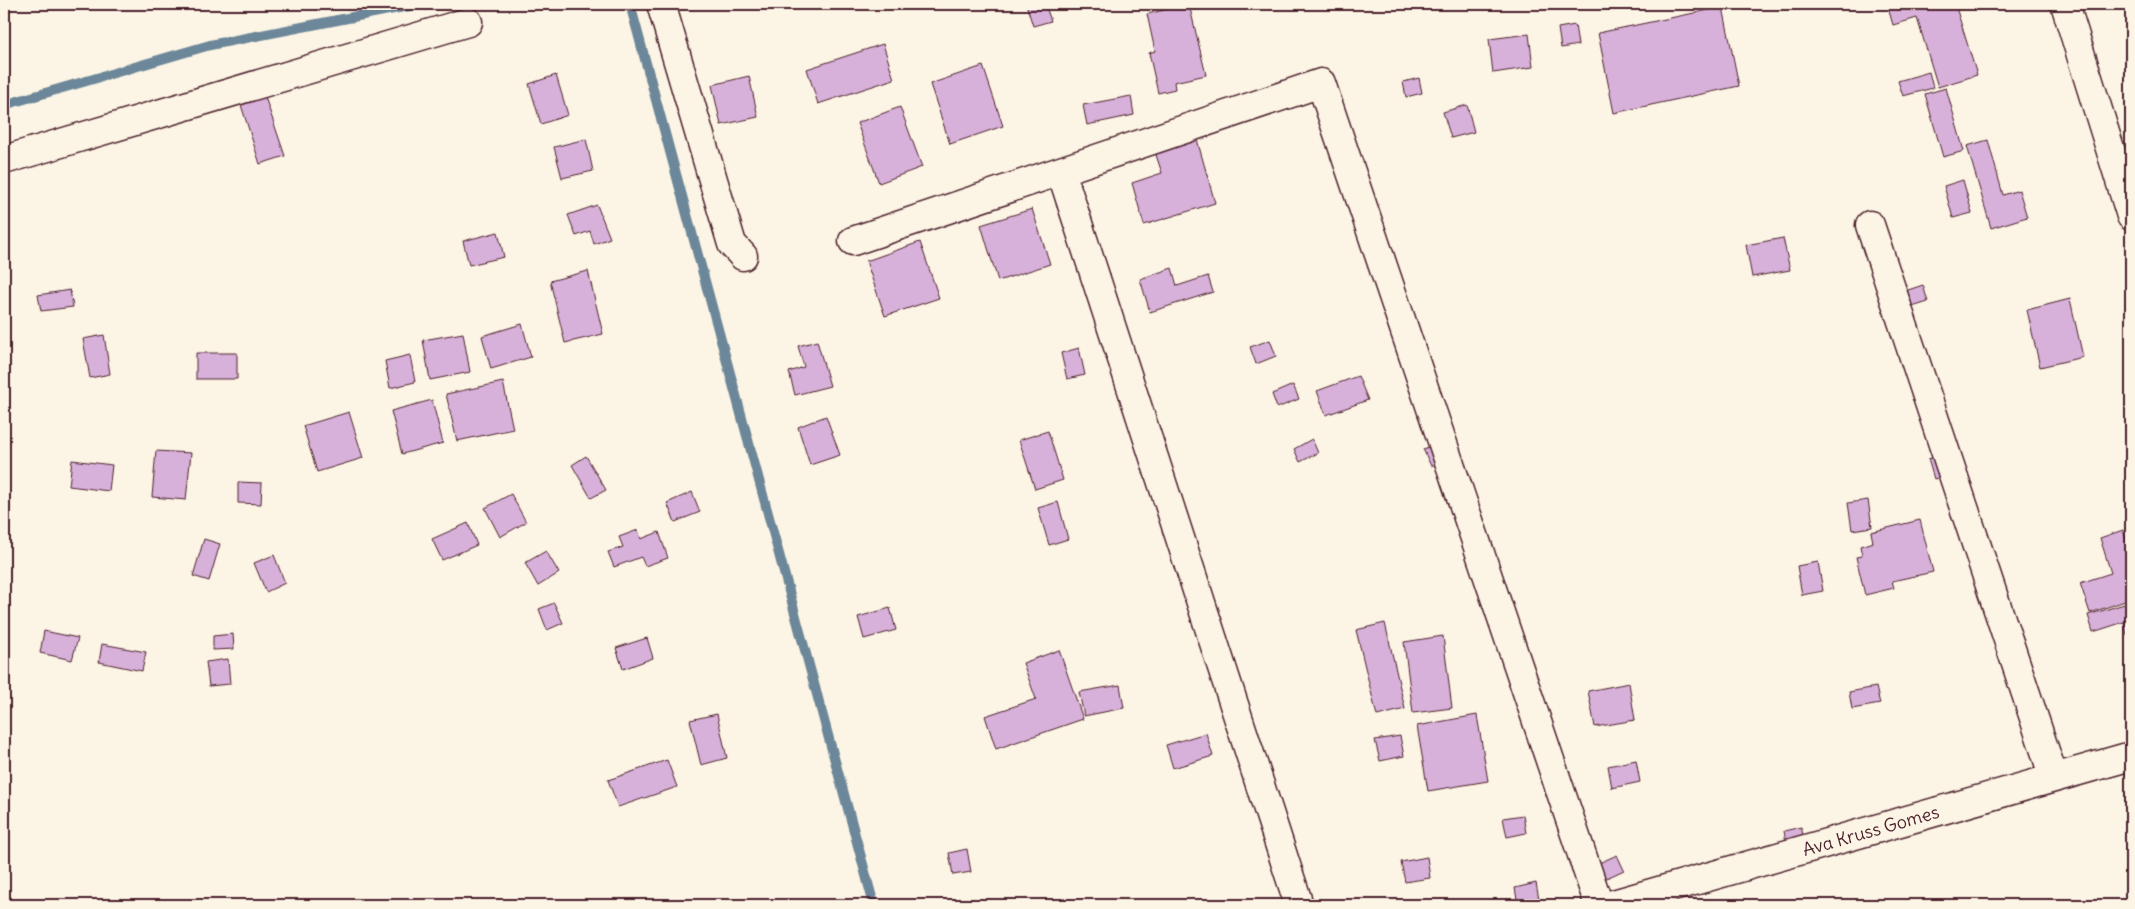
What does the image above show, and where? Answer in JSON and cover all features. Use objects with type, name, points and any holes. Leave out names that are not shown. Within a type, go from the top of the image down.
[{"type":"street","points":[[661,4],[732,244],[743,256]]},
{"type":"street","points":[[2065,4],[2131,216]]},
{"type":"street","points":[[4,160],[468,22]]},
{"type":"street","points":[[853,241],[1321,83],[1599,905]]},
{"type":"street","points":[[1061,172],[1299,905]]},
{"type":"street","points":[[1870,225],[2054,778]]},
{"type":"street","name":"Ava Kruss Gomes","points":[[1610,905],[2131,756]]},
{"type":"building","points":[[55,4],[68,4],[56,8]]},
{"type":"building","points":[[1026,4],[1045,4],[1051,21],[1033,26]]},
{"type":"building","points":[[1189,4],[1206,75],[1174,82],[1175,89],[1158,93],[1149,53],[1155,51],[1147,14]]},
{"type":"building","points":[[1887,4],[1955,4],[1977,75],[1938,87],[1917,18],[1893,25]]},
{"type":"building","points":[[1723,7],[1739,86],[1614,113],[1598,33]]},
{"type":"building","points":[[1575,25],[1578,45],[1561,48],[1558,28]]},
{"type":"building","points":[[1529,34],[1533,67],[1493,73],[1489,39]]},
{"type":"building","points":[[883,44],[894,79],[818,104],[807,69]]},
{"type":"building","points":[[983,66],[1003,126],[950,144],[930,84]]},
{"type":"building","points":[[1929,72],[1933,88],[1903,96],[1898,81]]},
{"type":"building","points":[[556,75],[568,115],[541,124],[529,84]]},
{"type":"building","points":[[749,76],[758,117],[721,125],[712,85]]},
{"type":"building","points":[[1419,78],[1422,93],[1406,97],[1403,82]]},
{"type":"building","points":[[1946,88],[1964,151],[1943,157],[1925,94]]},
{"type":"building","points":[[1131,96],[1134,115],[1087,125],[1083,105]]},
{"type":"building","points":[[265,97],[285,156],[260,164],[241,105]]},
{"type":"building","points":[[1467,105],[1474,132],[1451,138],[1443,112]]},
{"type":"building","points":[[900,107],[922,167],[879,183],[857,123]]},
{"type":"building","points":[[1196,136],[1215,203],[1144,225],[1132,183],[1162,173],[1154,149]]},
{"type":"building","points":[[586,139],[593,171],[562,178],[554,147]]},
{"type":"building","points":[[1988,140],[2003,195],[2019,190],[2027,217],[1991,228],[1967,146]]},
{"type":"building","points":[[1963,180],[1972,213],[1953,218],[1944,186]]},
{"type":"building","points":[[597,205],[610,238],[594,244],[590,231],[576,236],[568,215]]},
{"type":"building","points":[[1032,209],[1050,264],[998,281],[981,225]]},
{"type":"building","points":[[498,232],[504,257],[469,265],[463,241]]},
{"type":"building","points":[[1783,238],[1790,270],[1752,277],[1746,245]]},
{"type":"building","points":[[920,242],[939,298],[885,316],[866,261]]},
{"type":"building","points":[[1172,268],[1177,286],[1208,276],[1213,292],[1150,312],[1140,279]]},
{"type":"building","points":[[588,271],[603,334],[565,343],[550,281]]},
{"type":"building","points":[[1923,285],[1928,302],[1909,308],[1905,291]]},
{"type":"building","points":[[70,290],[73,307],[41,311],[38,295]]},
{"type":"building","points":[[2070,299],[2083,357],[2040,367],[2027,310]]},
{"type":"building","points":[[522,324],[531,357],[491,369],[482,336]]},
{"type":"building","points":[[463,333],[470,372],[430,380],[423,340]]},
{"type":"building","points":[[104,335],[110,374],[90,378],[83,339]]},
{"type":"building","points":[[1270,340],[1276,356],[1256,364],[1250,347]]},
{"type":"building","points":[[817,341],[830,386],[795,395],[789,372],[804,367],[798,346]]},
{"type":"building","points":[[1079,348],[1085,375],[1067,379],[1061,353]]},
{"type":"building","points":[[196,353],[237,353],[237,379],[196,379]]},
{"type":"building","points":[[410,355],[415,382],[390,388],[385,361]]},
{"type":"building","points":[[1358,376],[1368,400],[1326,415],[1317,391]]},
{"type":"building","points":[[503,382],[513,429],[457,441],[446,394]]},
{"type":"building","points":[[1293,385],[1299,399],[1277,408],[1272,394]]},
{"type":"building","points":[[432,400],[443,443],[402,454],[391,411]]},
{"type":"building","points":[[349,412],[363,458],[317,472],[303,426]]},
{"type":"building","points":[[826,416],[840,455],[810,465],[798,427]]},
{"type":"building","points":[[1048,431],[1063,480],[1035,489],[1019,440]]},
{"type":"building","points":[[1312,439],[1318,453],[1300,462],[1294,449]]},
{"type":"building","points":[[1435,445],[1442,461],[1431,466],[1423,449]]},
{"type":"building","points":[[156,451],[191,453],[186,500],[152,497]]},
{"type":"building","points":[[1948,454],[1954,473],[1934,479],[1928,459]]},
{"type":"building","points":[[586,456],[606,490],[591,498],[572,465]]},
{"type":"building","points":[[72,460],[112,465],[109,491],[69,486]]},
{"type":"building","points":[[238,482],[262,483],[261,504],[238,503]]},
{"type":"building","points":[[692,492],[700,512],[675,522],[667,503]]},
{"type":"building","points":[[511,494],[526,522],[500,537],[485,508]]},
{"type":"building","points":[[1868,500],[1872,527],[1852,530],[1848,503]]},
{"type":"building","points":[[1058,502],[1068,539],[1049,545],[1038,508]]},
{"type":"building","points":[[1920,520],[1933,572],[1892,581],[1894,588],[1865,595],[1856,557],[1862,556],[1860,546],[1873,542],[1871,532]]},
{"type":"building","points":[[468,523],[477,545],[442,560],[432,539]]},
{"type":"building","points":[[638,530],[641,539],[659,532],[668,558],[645,566],[641,557],[614,567],[608,552],[623,547],[619,537]]},
{"type":"building","points":[[2123,530],[2131,555],[2131,599],[2090,613],[2080,583],[2111,573],[2100,538]]},
{"type":"building","points":[[204,539],[220,544],[209,581],[193,576]]},
{"type":"building","points":[[546,551],[559,573],[538,586],[525,563]]},
{"type":"building","points":[[274,555],[285,583],[266,592],[254,563]]},
{"type":"building","points":[[1818,562],[1823,591],[1802,595],[1797,566]]},
{"type":"building","points":[[2131,602],[2131,634],[2127,635],[2124,622],[2093,632],[2088,615]]},
{"type":"building","points":[[554,603],[563,623],[547,630],[539,609]]},
{"type":"building","points":[[890,608],[896,630],[864,639],[858,617]]},
{"type":"building","points":[[1385,623],[1405,709],[1377,716],[1356,630]]},
{"type":"building","points":[[44,631],[78,638],[72,660],[40,653]]},
{"type":"building","points":[[233,634],[234,649],[213,650],[213,636]]},
{"type":"building","points":[[1443,636],[1452,708],[1413,713],[1404,642]]},
{"type":"building","points":[[647,638],[653,658],[623,669],[616,648]]},
{"type":"building","points":[[102,644],[146,652],[142,671],[99,662]]},
{"type":"building","points":[[1059,650],[1083,719],[996,749],[985,716],[1036,699],[1023,663]]},
{"type":"building","points":[[228,659],[230,684],[209,686],[206,662]]},
{"type":"building","points":[[1629,683],[1635,720],[1595,727],[1588,691]]},
{"type":"building","points":[[1120,685],[1124,708],[1084,716],[1079,692]]},
{"type":"building","points":[[1876,687],[1880,704],[1852,709],[1849,692]]},
{"type":"building","points":[[717,714],[727,758],[701,765],[690,720]]},
{"type":"building","points":[[1477,715],[1488,781],[1428,791],[1417,726]]},
{"type":"building","points":[[1206,733],[1213,756],[1173,768],[1166,745]]},
{"type":"building","points":[[1400,736],[1404,756],[1380,761],[1375,740]]},
{"type":"building","points":[[667,760],[677,787],[618,807],[608,780]]},
{"type":"building","points":[[1636,760],[1640,782],[1612,788],[1608,766]]},
{"type":"building","points":[[1523,815],[1526,833],[1507,837],[1503,818]]},
{"type":"building","points":[[1801,827],[1805,843],[1787,847],[1784,831]]},
{"type":"building","points":[[967,849],[971,872],[953,875],[949,853]]},
{"type":"building","points":[[1617,855],[1624,870],[1598,882],[1590,867]]},
{"type":"building","points":[[1427,857],[1430,878],[1405,882],[1401,862]]},
{"type":"building","points":[[1536,883],[1540,905],[1518,905],[1515,888]]},
{"type":"waterway","points":[[4,105],[210,45],[419,4]]},
{"type":"waterway","points":[[630,4],[874,905]]}]
